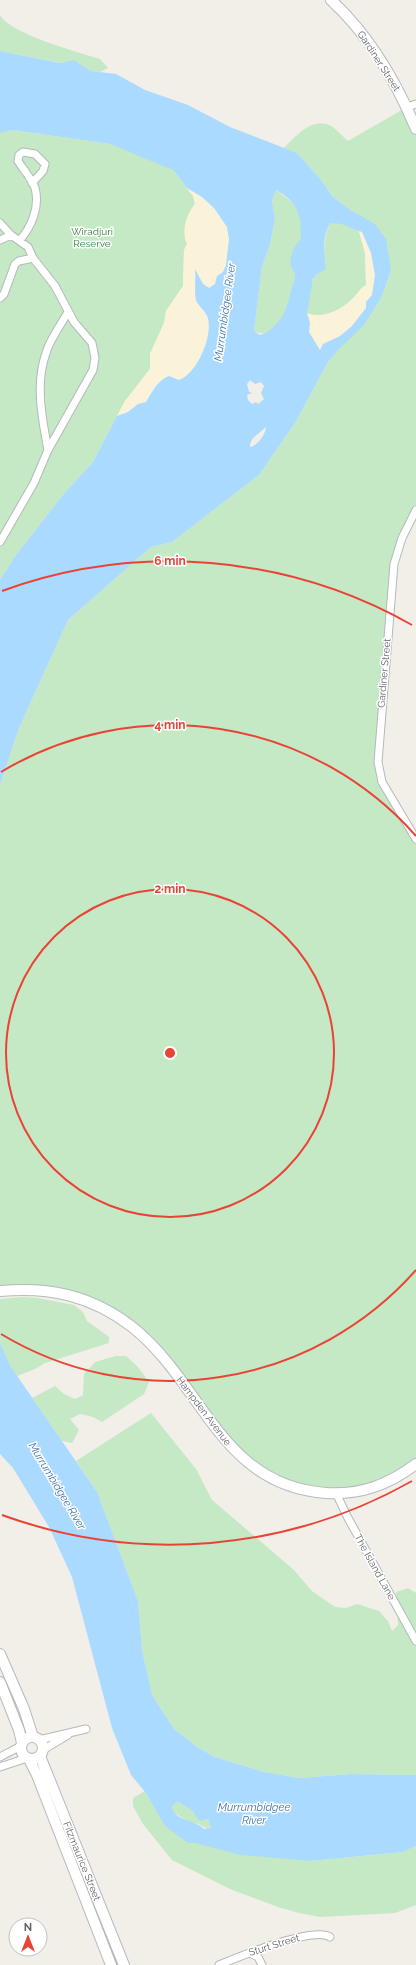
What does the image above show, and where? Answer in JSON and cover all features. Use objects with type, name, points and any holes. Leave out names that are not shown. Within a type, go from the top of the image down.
[{"type":"main road","name":"Gardiner Street","points":[[331,0],[357,28],[412,106],[416,129]]},
{"type":"main road","name":"Hampden Avenue","points":[[0,1291],[28,1289],[54,1292],[80,1299],[109,1311],[142,1336],[171,1367],[235,1452],[251,1466],[268,1477],[290,1487],[312,1492],[358,1492],[379,1486],[399,1477],[416,1464]]},
{"type":"main road","points":[[0,1654],[42,1753],[35,1759],[28,1759],[21,1752],[22,1744],[19,1730],[0,1682]]},
{"type":"main road","points":[[22,1744],[27,1738],[36,1739]]},
{"type":"main road","name":"Fitzmaurice Street","points":[[42,1753],[124,1965]]},
{"type":"main road","name":"Fitzmaurice Street","points":[[28,1759],[37,1775],[111,1965]]},
{"type":"street","points":[[20,240],[31,226],[36,199],[35,187],[32,183],[18,161],[19,155],[23,152],[35,154],[45,164],[43,171],[32,183]]},
{"type":"street","points":[[0,223],[11,235],[20,240],[30,250],[33,258],[55,286],[74,322],[92,343],[95,363],[87,382],[48,450],[34,483],[0,542]]},
{"type":"street","points":[[0,240],[11,235]]},
{"type":"street","points":[[0,298],[4,294],[15,264],[19,261],[33,258]]},
{"type":"street","points":[[48,450],[40,394],[42,364],[46,350],[68,312]]},
{"type":"street","name":"Gardiner Street","points":[[416,510],[402,538],[394,564],[378,762],[382,782],[413,829],[416,839]]},
{"type":"street","name":"The Island Lane","points":[[336,1493],[416,1641]]},
{"type":"street","points":[[36,1739],[86,1729]]},
{"type":"street","points":[[42,1753],[71,1733]]},
{"type":"street","points":[[0,1757],[22,1744]]},
{"type":"street","points":[[0,1767],[28,1759]]},
{"type":"street","name":"Sturt Street","points":[[219,1965],[244,1955],[252,1954],[272,1945],[311,1934],[322,1934],[330,1937]]},
{"type":"street","points":[[252,1954],[258,1957],[262,1965]]},
{"type":"green space","points":[[0,15],[6,22],[17,29],[46,42],[100,59],[108,68],[100,72],[91,71],[74,60],[61,63],[0,51]]},
{"type":"green space","points":[[407,107],[416,129],[416,510],[397,552],[379,772],[416,839],[416,1464],[379,1486],[312,1492],[251,1466],[142,1336],[94,1304],[0,1287],[0,785],[19,728],[68,620],[151,547],[172,542],[259,475],[295,423],[328,362],[382,296],[390,273],[352,211],[332,196],[322,181],[297,153],[284,148],[301,132],[320,123],[327,124],[334,128],[348,141]]},
{"type":"green space","name":"Wiradjuri Reserve","points":[[13,130],[110,144],[155,161],[173,170],[193,196],[195,204],[186,223],[185,229],[187,244],[184,250],[183,286],[166,311],[164,323],[150,354],[150,369],[125,401],[93,462],[62,496],[16,555],[0,580],[0,133]]},
{"type":"green space","points":[[276,190],[297,206],[301,224],[301,239],[291,267],[295,274],[294,284],[284,315],[278,324],[271,330],[263,333],[254,331],[262,266],[270,245],[275,218],[272,201]]},
{"type":"green space","points":[[331,223],[344,223],[359,231],[365,253],[366,285],[350,301],[339,309],[326,314],[313,315],[307,313],[312,283],[315,276],[326,269],[325,239]]},
{"type":"green space","points":[[22,1297],[37,1298],[74,1305],[83,1312],[87,1321],[109,1337],[109,1343],[45,1363],[35,1369],[17,1376],[11,1367],[0,1343],[0,1299]]},
{"type":"green space","points":[[116,1356],[126,1356],[137,1366],[149,1382],[144,1394],[102,1422],[93,1417],[80,1414],[70,1419],[79,1430],[72,1443],[62,1441],[32,1398],[55,1386],[64,1394],[75,1399],[83,1395],[84,1374],[95,1362]]},
{"type":"green space","points":[[151,1413],[196,1469],[212,1500],[294,1570],[312,1591],[335,1607],[346,1608],[357,1604],[379,1611],[388,1621],[392,1631],[398,1625],[396,1592],[408,1588],[416,1593],[416,1775],[351,1774],[299,1778],[264,1772],[215,1757],[197,1747],[174,1729],[152,1695],[142,1650],[138,1601],[97,1492],[76,1461]]},
{"type":"green space","points":[[145,1791],[188,1843],[311,1861],[403,1852],[416,1846],[416,1905],[395,1913],[320,1917],[278,1907],[230,1889],[172,1860],[143,1824],[133,1806],[133,1798]]},
{"type":"green space","points":[[178,1802],[193,1811],[202,1821],[208,1819],[211,1827],[207,1829],[199,1824],[188,1822],[174,1812],[172,1807]]},
{"type":"sand","points":[[187,188],[208,202],[220,215],[228,231],[229,243],[226,265],[222,272],[217,276],[215,284],[209,288],[203,284],[196,271],[196,301],[208,319],[208,338],[202,352],[202,357],[186,376],[179,380],[169,376],[155,387],[146,402],[138,404],[128,412],[117,416],[125,401],[150,369],[150,354],[164,323],[166,311],[183,286],[184,250],[187,244],[184,234],[185,223],[195,204],[193,196]]},
{"type":"sand","points":[[359,231],[362,232],[371,253],[375,275],[372,295],[366,302],[366,308],[352,326],[340,336],[323,344],[320,350],[316,346],[312,337],[307,313],[320,315],[333,312],[350,301],[366,285],[365,253]]},
{"type":"water","points":[[0,51],[60,63],[74,60],[91,71],[116,74],[145,90],[188,105],[230,127],[297,153],[322,181],[332,196],[352,211],[375,224],[386,239],[391,270],[382,296],[364,325],[328,362],[295,423],[259,475],[172,542],[151,547],[68,620],[19,728],[0,785],[0,580],[16,555],[62,496],[93,462],[117,416],[128,412],[138,404],[146,402],[156,387],[165,378],[169,376],[179,380],[192,370],[202,354],[206,344],[209,326],[207,315],[196,300],[195,269],[203,284],[209,288],[215,284],[217,276],[223,272],[226,265],[229,239],[227,227],[214,208],[202,197],[187,188],[173,170],[110,144],[13,130],[0,133]],"holes":[[[276,190],[284,195],[294,205],[299,216],[301,239],[291,255],[291,267],[295,274],[295,278],[285,311],[282,318],[273,328],[260,335],[254,331],[262,266],[270,245],[275,218],[272,201]],[[331,223],[336,223],[362,232],[371,253],[375,275],[372,295],[366,302],[366,308],[352,326],[340,336],[323,344],[320,350],[309,332],[310,323],[307,313],[313,279],[316,275],[326,269],[324,244],[328,228]],[[250,380],[255,384],[261,382],[264,386],[261,393],[264,399],[258,404],[256,402],[252,404],[248,400],[247,395],[252,393],[249,392],[247,384]],[[266,427],[261,439],[250,447],[253,438]]]},
{"type":"water","name":"Murrumbidgee River","points":[[0,1343],[11,1367],[97,1492],[138,1601],[142,1650],[152,1695],[174,1729],[197,1747],[215,1757],[264,1772],[299,1778],[351,1774],[416,1775],[416,1846],[403,1852],[311,1861],[241,1855],[195,1843],[188,1843],[165,1826],[146,1793],[131,1775],[112,1728],[72,1577],[49,1527],[13,1468],[0,1454]],"holes":[[[178,1802],[193,1811],[197,1818],[201,1821],[208,1819],[211,1828],[204,1829],[178,1816],[172,1807]]]}]
